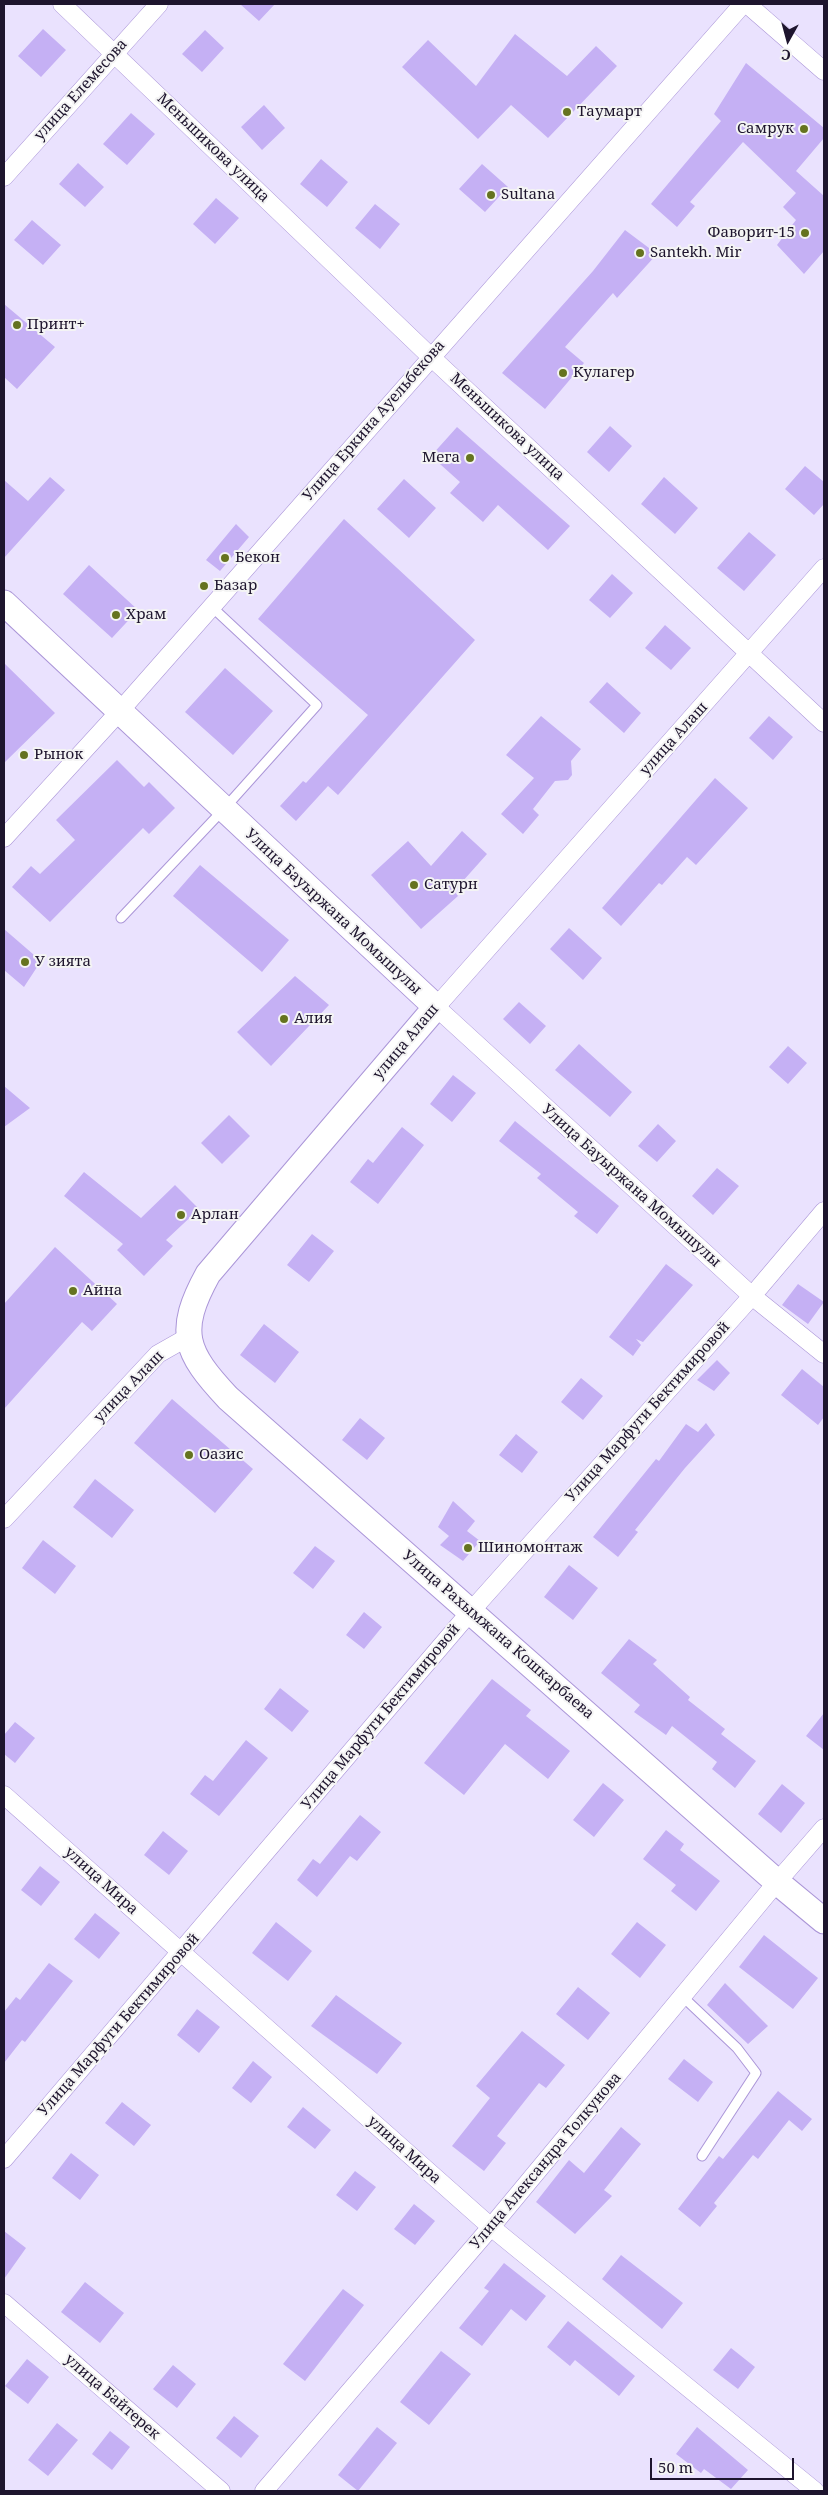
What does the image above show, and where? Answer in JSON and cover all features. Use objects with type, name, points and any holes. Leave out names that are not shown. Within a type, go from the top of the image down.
[{"type":"street","name":"Меньшикова улица","points":[[62,4],[431,357],[824,723]]},
{"type":"street","name":"улица Елемесова","points":[[4,177],[159,4]]},
{"type":"street","points":[[745,4],[824,71]]},
{"type":"street","name":"Улица Еркина Ауельбекова","points":[[4,838],[120,712],[431,357],[745,4]]},
{"type":"street","name":"улица Алаш","points":[[4,1519],[158,1354],[188,1337],[189,1319],[197,1295],[208,1274],[436,1007],[824,568]]},
{"type":"street","name":"Улица Бауыржана Момышулы","points":[[4,603],[223,810],[436,1007],[752,1296],[824,1354]]},
{"type":"street","name":"Улица Марфуги Бектимировой","points":[[4,2159],[182,1953],[471,1611],[752,1296],[824,1211]]},
{"type":"street","name":"Улица Рахымжана Кошкарбаева","points":[[188,1337],[192,1352],[207,1376],[228,1398],[777,1882],[824,1921]]},
{"type":"street","name":"улица Мира","points":[[4,1795],[491,2227],[815,2491]]},
{"type":"street","name":"Улица Александра Толкунова","points":[[264,2491],[491,2227],[824,1828]]},
{"type":"street","name":"улица Байтерек","points":[[4,2303],[221,2491]]},
{"type":"lane","points":[[121,918],[223,810],[317,705],[212,607]]},
{"type":"lane","points":[[682,1996],[737,2048],[756,2073],[702,2156]]},
{"type":"building","points":[[240,4],[275,4],[259,21]]},
{"type":"building","points":[[43,29],[66,50],[41,77],[18,56]]},
{"type":"building","points":[[205,30],[224,48],[202,72],[182,54]]},
{"type":"building","points":[[515,34],[567,76],[596,46],[617,66],[548,138],[511,105],[478,139],[402,67],[428,40],[476,86]]},
{"type":"building","points":[[746,63],[824,128],[824,138],[796,171],[824,196],[824,251],[804,274],[777,245],[796,220],[783,207],[796,193],[743,142],[690,202],[695,206],[677,227],[651,204],[721,121],[714,114]]},
{"type":"building","points":[[264,105],[285,128],[262,150],[241,127]]},
{"type":"building","points":[[131,113],[155,134],[127,165],[103,144]]},
{"type":"building","points":[[321,159],[348,182],[327,207],[300,184]]},
{"type":"building","points":[[78,163],[104,187],[85,207],[59,184]]},
{"type":"building","points":[[482,164],[508,187],[485,212],[459,189]]},
{"type":"building","points":[[216,198],[239,218],[215,244],[193,224]]},
{"type":"building","points":[[375,204],[400,224],[380,249],[355,228]]},
{"type":"building","points":[[32,220],[61,245],[43,265],[14,240]]},
{"type":"building","points":[[625,230],[657,254],[617,298],[613,293],[565,347],[584,363],[545,409],[502,373],[593,271]]},
{"type":"building","name":"Принт+","points":[[4,304],[55,347],[17,389],[4,377]]},
{"type":"building","points":[[610,426],[632,446],[609,472],[587,452]]},
{"type":"building","points":[[457,427],[570,526],[548,550],[498,505],[483,522],[450,493],[460,482],[431,456]]},
{"type":"building","points":[[805,466],[824,482],[824,504],[814,515],[785,489]]},
{"type":"building","points":[[50,477],[65,490],[4,558],[4,480],[28,501]]},
{"type":"building","points":[[664,477],[698,508],[675,534],[641,504]]},
{"type":"building","points":[[404,479],[436,508],[409,538],[377,509]]},
{"type":"building","points":[[344,519],[475,640],[338,795],[328,786],[296,821],[280,806],[303,781],[306,783],[368,715],[258,619]]},
{"type":"building","points":[[236,524],[249,537],[220,571],[206,560]]},
{"type":"building","points":[[749,532],[776,555],[744,591],[717,568]]},
{"type":"building","points":[[89,565],[138,610],[112,638],[63,594]]},
{"type":"building","points":[[612,574],[633,593],[610,618],[589,600]]},
{"type":"building","points":[[665,625],[691,648],[671,670],[645,648]]},
{"type":"building","points":[[4,663],[55,713],[4,763]]},
{"type":"building","points":[[225,668],[273,711],[233,755],[185,712]]},
{"type":"building","points":[[607,682],[641,713],[624,733],[589,702]]},
{"type":"building","points":[[541,716],[581,749],[571,761],[572,775],[568,780],[555,781],[533,809],[539,815],[523,834],[501,814],[534,778],[506,755]]},
{"type":"building","points":[[769,716],[793,737],[773,760],[749,738]]},
{"type":"building","points":[[117,760],[144,787],[149,782],[175,808],[149,834],[143,828],[50,922],[12,887],[31,866],[40,874],[75,840],[56,820]]},
{"type":"building","points":[[715,778],[748,808],[696,865],[687,857],[662,885],[659,883],[621,926],[602,908]]},
{"type":"building","name":"Сатурн","points":[[462,831],[487,854],[454,891],[458,896],[421,929],[371,875],[408,841],[431,866]]},
{"type":"building","points":[[200,865],[289,940],[262,972],[173,896]]},
{"type":"building","points":[[569,928],[602,958],[583,980],[550,949]]},
{"type":"building","points":[[4,929],[41,961],[24,987],[4,970]]},
{"type":"building","name":"Алия","points":[[295,976],[329,1005],[271,1066],[237,1032]]},
{"type":"building","points":[[519,1002],[546,1026],[530,1044],[503,1019]]},
{"type":"building","points":[[579,1044],[632,1092],[610,1117],[555,1070]]},
{"type":"building","points":[[788,1046],[807,1063],[788,1084],[769,1067]]},
{"type":"building","points":[[453,1075],[476,1093],[452,1122],[430,1104]]},
{"type":"building","points":[[4,1086],[30,1108],[4,1127]]},
{"type":"building","points":[[229,1115],[250,1136],[222,1164],[201,1143]]},
{"type":"building","points":[[515,1121],[619,1206],[597,1234],[574,1216],[578,1212],[537,1178],[541,1174],[499,1141]]},
{"type":"building","points":[[658,1124],[676,1141],[657,1162],[638,1146]]},
{"type":"building","points":[[402,1127],[424,1145],[378,1204],[350,1182],[368,1159],[373,1163]]},
{"type":"building","points":[[717,1168],[739,1186],[713,1215],[692,1196]]},
{"type":"building","points":[[84,1172],[141,1218],[175,1185],[199,1209],[166,1240],[173,1246],[144,1276],[117,1250],[123,1244],[64,1196]]},
{"type":"building","points":[[312,1234],[334,1251],[309,1282],[287,1265]]},
{"type":"building","points":[[55,1247],[117,1304],[92,1331],[82,1322],[4,1409],[4,1304]]},
{"type":"building","points":[[666,1264],[693,1285],[643,1342],[636,1339],[641,1345],[633,1356],[609,1337]]},
{"type":"building","points":[[798,1284],[824,1302],[808,1324],[782,1305]]},
{"type":"building","points":[[264,1324],[299,1352],[275,1383],[240,1355]]},
{"type":"building","points":[[717,1360],[730,1373],[714,1391],[697,1380]]},
{"type":"building","points":[[802,1369],[824,1387],[824,1417],[818,1425],[781,1395]]},
{"type":"building","points":[[581,1378],[603,1396],[583,1420],[561,1402]]},
{"type":"building","points":[[172,1399],[253,1469],[215,1513],[134,1443]]},
{"type":"building","points":[[360,1418],[385,1438],[367,1460],[342,1440]]},
{"type":"building","points":[[706,1423],[715,1435],[685,1468],[635,1530],[638,1532],[618,1557],[593,1537],[656,1459],[659,1461],[686,1424],[698,1432]]},
{"type":"building","points":[[516,1434],[538,1452],[522,1473],[499,1455]]},
{"type":"building","points":[[95,1479],[134,1510],[112,1538],[73,1507]]},
{"type":"building","points":[[453,1501],[475,1521],[467,1531],[480,1541],[463,1561],[440,1545],[449,1536],[438,1527]]},
{"type":"building","points":[[43,1540],[76,1566],[55,1594],[22,1568]]},
{"type":"building","points":[[315,1546],[335,1561],[313,1589],[293,1573]]},
{"type":"building","points":[[569,1565],[598,1588],[573,1620],[544,1597]]},
{"type":"building","points":[[364,1612],[382,1627],[364,1649],[346,1635]]},
{"type":"building","points":[[629,1639],[657,1660],[653,1664],[690,1697],[688,1700],[725,1729],[721,1734],[756,1761],[735,1788],[712,1769],[717,1762],[672,1726],[666,1735],[634,1712],[640,1705],[601,1673]]},
{"type":"building","points":[[492,1679],[531,1710],[526,1716],[570,1751],[548,1779],[505,1744],[464,1795],[424,1763]]},
{"type":"building","points":[[280,1688],[309,1711],[292,1732],[264,1709]]},
{"type":"building","points":[[824,1713],[824,1750],[806,1736]]},
{"type":"building","points":[[15,1722],[35,1738],[15,1763],[4,1754],[4,1735]]},
{"type":"building","points":[[246,1740],[268,1758],[219,1816],[190,1794],[205,1775],[213,1781]]},
{"type":"building","points":[[603,1783],[624,1800],[594,1837],[573,1820]]},
{"type":"building","points":[[782,1784],[805,1803],[781,1833],[758,1814]]},
{"type":"building","points":[[360,1815],[381,1832],[357,1861],[350,1856],[317,1897],[297,1880],[313,1859],[320,1864]]},
{"type":"building","points":[[666,1830],[684,1844],[680,1850],[720,1881],[696,1911],[671,1891],[676,1885],[643,1859]]},
{"type":"building","points":[[163,1831],[188,1851],[169,1875],[144,1855]]},
{"type":"building","points":[[40,1866],[60,1882],[41,1906],[21,1890]]},
{"type":"building","points":[[95,1913],[120,1933],[99,1959],[74,1939]]},
{"type":"building","points":[[276,1922],[312,1951],[288,1981],[252,1953]]},
{"type":"building","points":[[637,1922],[666,1945],[640,1978],[611,1954]]},
{"type":"building","points":[[764,1935],[818,1978],[793,2009],[739,1967]]},
{"type":"building","points":[[49,1963],[73,1981],[25,2042],[22,2040],[4,2063],[4,2012],[16,1997],[20,2000]]},
{"type":"building","points":[[725,1983],[768,2026],[748,2044],[707,2005]]},
{"type":"building","points":[[578,1987],[610,2013],[588,2040],[556,2014]]},
{"type":"building","points":[[336,1995],[402,2043],[377,2074],[311,2026]]},
{"type":"building","points":[[197,2009],[220,2027],[199,2053],[177,2035]]},
{"type":"building","points":[[522,2031],[565,2065],[546,2088],[539,2083],[497,2136],[506,2143],[484,2171],[452,2146],[490,2098],[476,2086]]},
{"type":"building","points":[[684,2059],[713,2082],[698,2102],[668,2079]]},
{"type":"building","points":[[253,2061],[272,2077],[251,2103],[232,2088]]},
{"type":"building","points":[[778,2091],[812,2119],[802,2131],[789,2120],[758,2159],[753,2155],[714,2203],[717,2206],[700,2227],[678,2209],[719,2156],[723,2159]]},
{"type":"building","points":[[122,2102],[151,2125],[134,2146],[105,2123]]},
{"type":"building","points":[[303,2107],[331,2130],[315,2149],[287,2127]]},
{"type":"building","points":[[621,2127],[641,2144],[604,2190],[612,2196],[575,2234],[536,2202],[569,2160],[584,2173]]},
{"type":"building","points":[[71,2153],[99,2175],[80,2200],[52,2178]]},
{"type":"building","points":[[355,2171],[376,2187],[357,2211],[336,2195]]},
{"type":"building","points":[[414,2204],[435,2221],[415,2245],[394,2229]]},
{"type":"building","points":[[4,2231],[26,2248],[4,2279]]},
{"type":"building","points":[[621,2255],[683,2303],[662,2329],[602,2279]]},
{"type":"building","points":[[504,2263],[546,2296],[526,2321],[511,2309],[482,2346],[459,2328],[489,2291],[484,2288]]},
{"type":"building","points":[[85,2282],[124,2313],[100,2343],[61,2312]]},
{"type":"building","points":[[343,2289],[364,2305],[305,2381],[283,2364]]},
{"type":"building","points":[[568,2321],[635,2376],[619,2396],[575,2360],[570,2366],[547,2347]]},
{"type":"building","points":[[731,2348],[755,2367],[738,2389],[713,2370]]},
{"type":"building","points":[[441,2351],[471,2374],[429,2425],[400,2402]]},
{"type":"building","points":[[27,2359],[49,2377],[28,2404],[5,2386]]},
{"type":"building","points":[[173,2365],[196,2384],[177,2408],[153,2389]]},
{"type":"building","points":[[234,2416],[259,2436],[241,2458],[216,2438]]},
{"type":"building","points":[[57,2423],[78,2440],[48,2476],[28,2460]]},
{"type":"building","points":[[377,2427],[397,2443],[358,2491],[338,2475]]},
{"type":"building","points":[[697,2427],[748,2470],[731,2489],[704,2469],[701,2473],[676,2454]]},
{"type":"building","points":[[110,2431],[130,2447],[112,2470],[92,2454]]},
{"type":"place","name":"Таумарт","points":[[567,112]]},
{"type":"place","name":"Самрук","points":[[804,129]]},
{"type":"place","name":"Sultana","points":[[491,195]]},
{"type":"place","name":"Фаворит-15","points":[[805,233]]},
{"type":"place","name":"Santekh. Mir","points":[[640,253]]},
{"type":"place","name":"Принт+","points":[[17,325]]},
{"type":"place","name":"Кулагер","points":[[563,373]]},
{"type":"place","name":"Мега","points":[[470,458]]},
{"type":"place","name":"Бекон","points":[[225,558]]},
{"type":"place","name":"Базар","points":[[204,586]]},
{"type":"place","name":"Храм","points":[[116,615]]},
{"type":"place","name":"Рынок","points":[[24,755]]},
{"type":"place","name":"Сатурн","points":[[414,885]]},
{"type":"place","name":"У зията","points":[[25,962]]},
{"type":"place","name":"Алия","points":[[284,1019]]},
{"type":"place","name":"Арлан","points":[[181,1215]]},
{"type":"place","name":"Айна","points":[[73,1291]]},
{"type":"place","name":"Оазис","points":[[189,1455]]},
{"type":"place","name":"Шиномонтаж","points":[[468,1548]]}]
